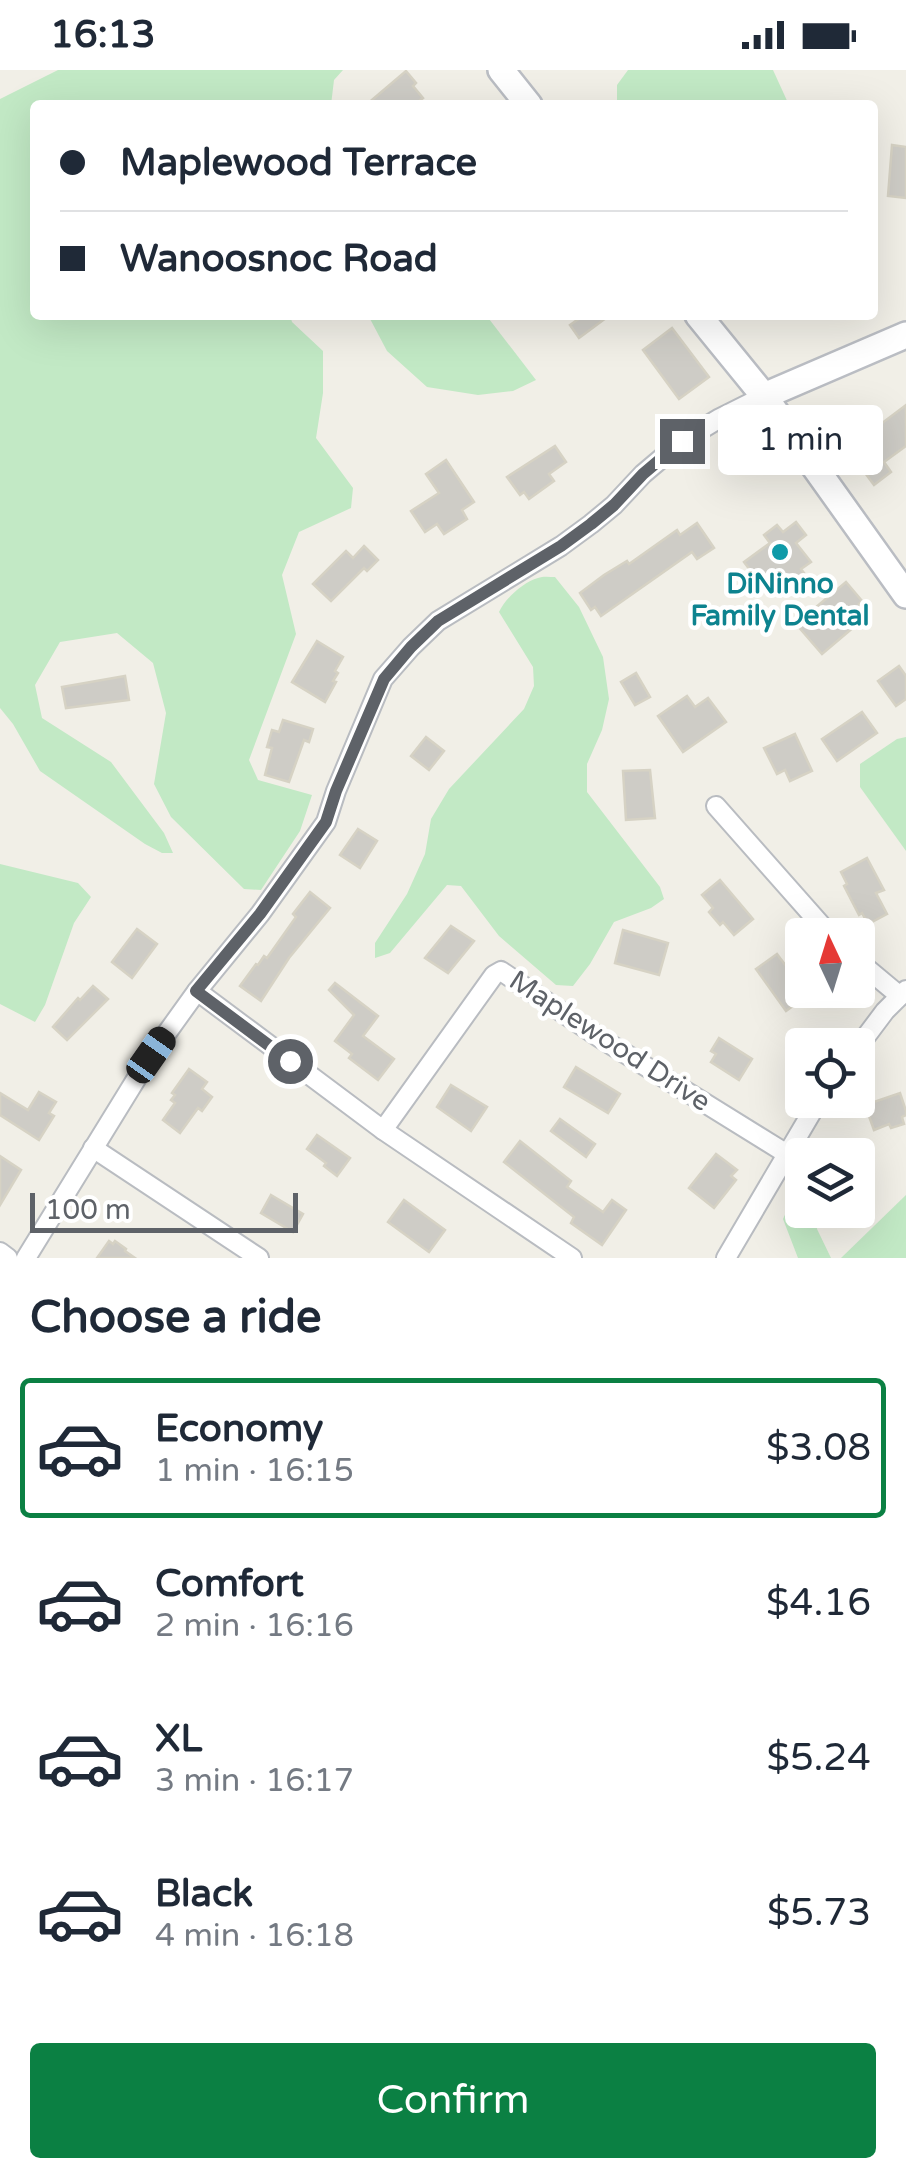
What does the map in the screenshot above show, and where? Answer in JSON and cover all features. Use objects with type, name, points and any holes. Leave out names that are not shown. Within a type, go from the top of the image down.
[{"type":"main road","points":[[500,70],[525,100]]},
{"type":"main road","points":[[702,320],[764,396],[906,595]]},
{"type":"main road","points":[[764,396],[906,335]]},
{"type":"street","points":[[26,1258],[151,1055],[326,822],[384,679],[411,647],[438,621],[591,524],[682,441],[764,396]]},
{"type":"street","points":[[716,806],[815,918]]},
{"type":"street","name":"Maplewood Drive","points":[[383,1130],[500,971],[785,1152]]},
{"type":"street","points":[[874,1028],[903,993],[875,973]]},
{"type":"street","points":[[196,991],[383,1130],[572,1258]]},
{"type":"street","points":[[93,1148],[259,1258]]},
{"type":"street","points":[[726,1258],[785,1159]]},
{"type":"street","points":[[0,1252],[8,1258]]},
{"type":"green space","points":[[58,70],[343,70],[334,80],[332,100],[30,100],[30,320],[291,320],[323,351],[323,393],[316,438],[353,488],[351,508],[299,532],[282,575],[296,634],[249,760],[258,780],[312,795],[300,831],[261,890],[244,889],[171,817],[154,784],[166,713],[153,663],[117,633],[60,642],[35,685],[42,718],[111,762],[164,833],[173,853],[162,853],[145,844],[40,771],[0,708],[0,99]]},
{"type":"green space","points":[[628,70],[773,70],[787,100],[617,100],[617,85]]},
{"type":"green space","points":[[371,320],[490,320],[536,380],[513,391],[478,395],[427,387],[387,351]]},
{"type":"green space","points":[[540,577],[555,577],[579,607],[603,657],[609,699],[602,730],[587,764],[587,792],[660,887],[664,899],[614,922],[573,986],[556,985],[499,936],[461,886],[447,885],[390,953],[375,958],[375,943],[407,894],[425,854],[431,819],[449,789],[524,709],[534,686],[533,667],[499,612],[526,583]]},
{"type":"green space","points":[[906,737],[906,851],[860,787],[860,764]]},
{"type":"green space","points":[[0,864],[78,883],[91,897],[74,923],[45,1005],[35,1022],[0,1004]]},
{"type":"green space","points":[[906,1195],[906,1258],[841,1258],[875,1228]]},
{"type":"green space","points":[[786,1228],[817,1228],[831,1258],[798,1258]]},
{"type":"building","points":[[406,71],[423,98],[420,100],[372,100]]},
{"type":"building","points":[[892,145],[906,147],[906,198],[888,196]]},
{"type":"building","points":[[577,320],[603,320],[579,338],[570,325]]},
{"type":"building","points":[[672,328],[709,377],[679,399],[643,350]]},
{"type":"building","points":[[906,405],[906,446],[884,462],[891,472],[874,485],[831,427],[849,414],[865,436]]},
{"type":"building","points":[[555,446],[566,462],[549,474],[554,481],[529,499],[524,492],[520,495],[507,477]]},
{"type":"building","points":[[446,460],[474,502],[462,510],[467,519],[444,534],[437,524],[425,532],[411,511],[439,493],[426,474]]},
{"type":"building","name":"DiNinno Family Dental","points":[[796,522],[806,535],[796,543],[811,562],[792,582],[789,578],[768,594],[744,562],[770,543],[764,535],[777,525],[783,532]]},
{"type":"building","points":[[697,523],[714,548],[697,559],[692,552],[601,616],[595,607],[591,610],[580,593],[677,530],[680,535]]},
{"type":"building","points":[[364,546],[378,560],[367,571],[364,568],[331,601],[313,584],[346,551],[353,558]]},
{"type":"building","points":[[846,582],[868,615],[822,654],[796,624]]},
{"type":"building","points":[[317,641],[343,657],[325,702],[292,682]]},
{"type":"building","points":[[899,666],[906,676],[906,699],[896,706],[878,681]]},
{"type":"building","points":[[636,673],[650,697],[635,705],[621,682]]},
{"type":"building","points":[[125,676],[129,700],[66,708],[62,687]]},
{"type":"building","points":[[687,696],[695,707],[708,698],[726,722],[683,752],[658,716]]},
{"type":"building","points":[[862,712],[877,733],[837,761],[822,739]]},
{"type":"building","points":[[283,720],[313,729],[309,742],[304,740],[289,782],[265,775],[272,730],[279,732]]},
{"type":"building","points":[[795,734],[812,771],[790,781],[785,770],[777,774],[764,748]]},
{"type":"building","points":[[426,737],[444,751],[429,770],[411,756]]},
{"type":"building","points":[[650,770],[655,818],[626,820],[623,771]]},
{"type":"building","points":[[358,829],[377,841],[360,868],[340,855]]},
{"type":"building","points":[[867,858],[884,890],[876,893],[887,914],[875,920],[859,915],[841,872]]},
{"type":"building","points":[[720,880],[753,919],[734,935],[709,912],[713,908],[702,895]]},
{"type":"building","points":[[310,892],[330,908],[289,958],[261,1001],[240,986],[256,964],[264,956],[267,958]]},
{"type":"building","points":[[451,926],[474,941],[448,973],[425,958]]},
{"type":"building","points":[[137,929],[157,944],[132,978],[112,962]]},
{"type":"building","points":[[623,930],[668,943],[659,975],[615,963]]},
{"type":"building","points":[[777,954],[785,965],[785,1008],[790,1008],[786,1011],[756,969]]},
{"type":"building","points":[[335,983],[378,1016],[363,1036],[394,1059],[378,1080],[349,1058],[352,1054],[335,1041],[354,1015],[329,990]]},
{"type":"building","points":[[93,986],[108,999],[67,1040],[53,1027]]},
{"type":"building","points":[[719,1038],[752,1059],[739,1080],[711,1062],[716,1054],[711,1051]]},
{"type":"building","points":[[576,1067],[620,1094],[608,1113],[564,1087]]},
{"type":"building","points":[[189,1069],[207,1082],[202,1089],[212,1097],[202,1111],[198,1108],[180,1133],[163,1120],[175,1103],[172,1093]]},
{"type":"building","points":[[451,1085],[487,1107],[471,1131],[437,1107]]},
{"type":"building","points":[[39,1092],[56,1102],[49,1113],[54,1116],[39,1140],[0,1115],[0,1093],[28,1110]]},
{"type":"building","points":[[900,1093],[906,1111],[902,1117],[904,1124],[874,1130],[870,1118],[875,1118],[875,1102]]},
{"type":"building","points":[[560,1119],[595,1144],[586,1157],[551,1131]]},
{"type":"building","points":[[317,1135],[350,1158],[337,1176],[307,1149]]},
{"type":"building","points":[[520,1141],[571,1181],[567,1187],[603,1212],[612,1200],[626,1210],[602,1245],[571,1223],[574,1217],[504,1162]]},
{"type":"building","points":[[716,1154],[737,1170],[731,1176],[736,1180],[714,1208],[689,1188]]},
{"type":"building","points":[[0,1156],[21,1170],[0,1205]]},
{"type":"building","points":[[271,1195],[303,1214],[293,1232],[261,1213]]},
{"type":"building","points":[[404,1200],[445,1230],[429,1252],[388,1222]]},
{"type":"building","points":[[109,1241],[115,1241],[135,1258],[97,1258]]},
{"type":"place","name":"DiNinno Family Dental","points":[[780,552]]},
{"type":"route","points":[[290,1061],[196,991],[260,914],[326,822],[384,679],[438,621],[561,546],[614,505],[682,441]]}]
